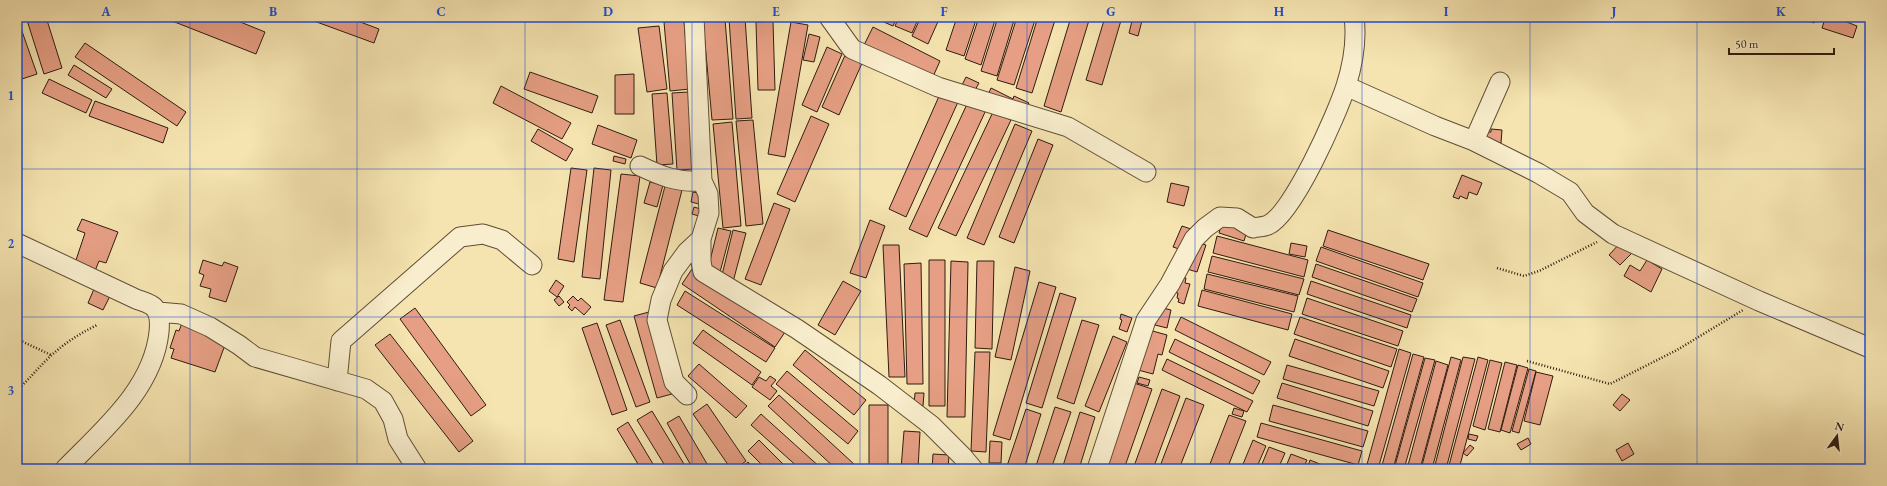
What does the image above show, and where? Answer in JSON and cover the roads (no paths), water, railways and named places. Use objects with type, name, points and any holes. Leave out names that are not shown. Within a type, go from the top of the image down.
[{"type":"street","points":[[694,17],[702,182],[708,194],[709,213],[701,239],[701,262],[704,272],[798,329],[878,385],[931,425],[962,456],[972,469]]},
{"type":"street","points":[[829,17],[852,49],[938,87],[1068,127],[1146,172]]},
{"type":"street","points":[[1097,469],[1146,320],[1170,284],[1194,239],[1205,228],[1220,217],[1237,218],[1253,228],[1268,225],[1291,202],[1318,153],[1346,86],[1356,33],[1354,17]]},
{"type":"street","points":[[1474,141],[1500,82]]},
{"type":"street","points":[[1346,86],[1434,126],[1474,141],[1538,173],[1570,192],[1585,213],[1613,234],[1759,301],[1870,348]]},
{"type":"street","points":[[640,166],[659,175],[685,182],[702,182]]},
{"type":"street","points":[[337,381],[341,341],[460,237],[483,234],[502,240],[532,265]]},
{"type":"street","points":[[687,395],[674,382],[658,320],[661,300],[673,272],[687,252],[701,239]]},
{"type":"street","points":[[17,243],[136,300],[151,305],[158,312],[160,325],[154,359],[135,393],[65,469]]},
{"type":"street","points":[[158,312],[181,314],[210,327],[255,357],[366,389],[382,401],[393,419],[398,439],[417,469]]}]
